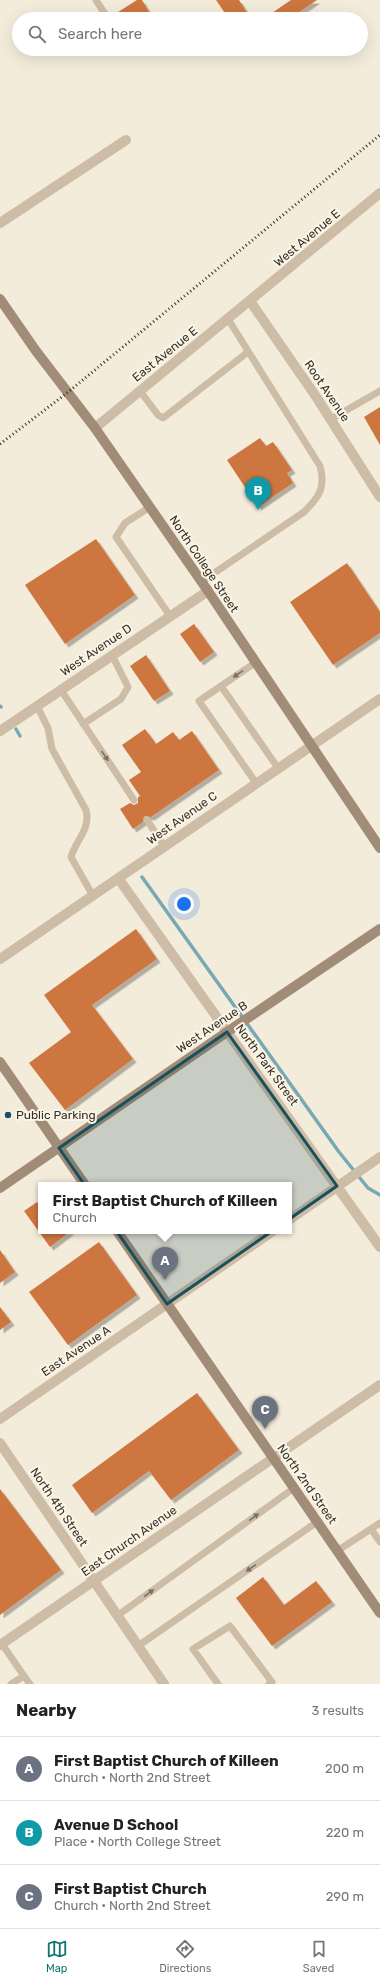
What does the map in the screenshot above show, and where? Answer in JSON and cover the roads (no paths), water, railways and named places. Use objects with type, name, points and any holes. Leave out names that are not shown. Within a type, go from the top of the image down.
[{"type":"street","points":[[0,222],[126,140]]},
{"type":"street","name":"West Avenue E","points":[[250,301],[380,193]]},
{"type":"street","name":"North College Street","points":[[0,299],[36,351],[95,428],[150,507],[380,848]]},
{"type":"street","name":"East Avenue E","points":[[95,428],[250,301]]},
{"type":"street","name":"Root Avenue","points":[[250,301],[331,419],[380,497]]},
{"type":"street","name":"West Avenue D","points":[[0,731],[208,591]]},
{"type":"street","name":"West Avenue C","points":[[0,959],[380,699]]},
{"type":"street","name":"North Park Street","points":[[118,878],[231,1029],[341,1184],[380,1247]]},
{"type":"street","name":"West Avenue B","points":[[0,1188],[254,1013],[380,929]]},
{"type":"street","points":[[2,1068],[83,1182]]},
{"type":"street","points":[[292,1218],[380,1157]]},
{"type":"street","name":"North 2nd Street","points":[[119,1234],[380,1613]]},
{"type":"street","name":"East Avenue A","points":[[0,1419],[269,1234]]},
{"type":"street","name":"East Church Avenue","points":[[1,1645],[380,1385]]},
{"type":"street","name":"North 4th Street","points":[[0,1443],[164,1684]]},
{"type":"lane","points":[[96,0],[104,12]]},
{"type":"lane","points":[[201,582],[304,512],[319,497],[322,487],[323,476],[320,466],[228,320]]},
{"type":"lane","points":[[140,391],[158,415],[163,418],[248,352]]},
{"type":"lane","points":[[331,419],[380,391]]},
{"type":"lane","points":[[150,507],[125,523],[116,537],[170,616]]},
{"type":"lane","points":[[83,724],[121,699],[128,687],[112,655]]},
{"type":"lane","points":[[255,663],[199,701],[256,783]]},
{"type":"lane","points":[[221,686],[278,768]]},
{"type":"lane","points":[[61,690],[134,800]]},
{"type":"lane","points":[[37,706],[50,734],[52,749],[86,810],[88,818],[84,832],[75,846],[71,857],[93,896]]},
{"type":"lane","points":[[147,820],[164,846]]},
{"type":"lane","points":[[117,1616],[294,1488]]},
{"type":"lane","points":[[138,1646],[318,1522]]},
{"type":"lane","points":[[337,1551],[380,1523]]},
{"type":"lane","points":[[371,1529],[380,1542]]},
{"type":"lane","points":[[218,1684],[193,1650],[230,1626],[272,1682],[268,1684]]},
{"type":"lane","points":[[1,1645],[30,1684]]},
{"type":"lane","points":[[11,1684],[24,1676]]},
{"type":"waterway","points":[[16,729],[20,736]]},
{"type":"waterway","points":[[142,877],[339,1152],[368,1188],[380,1195]]},
{"type":"railway","points":[[0,444],[67,393],[380,135]]},
{"type":"place","name":"Avenue D School","points":[[258,510]]},
{"type":"place","name":"Public Parking","points":[[8,1115]]},
{"type":"place","name":"First Baptist Church of Killeen","points":[[165,1280]]},
{"type":"place","name":"First Baptist Church","points":[[265,1429]]}]
